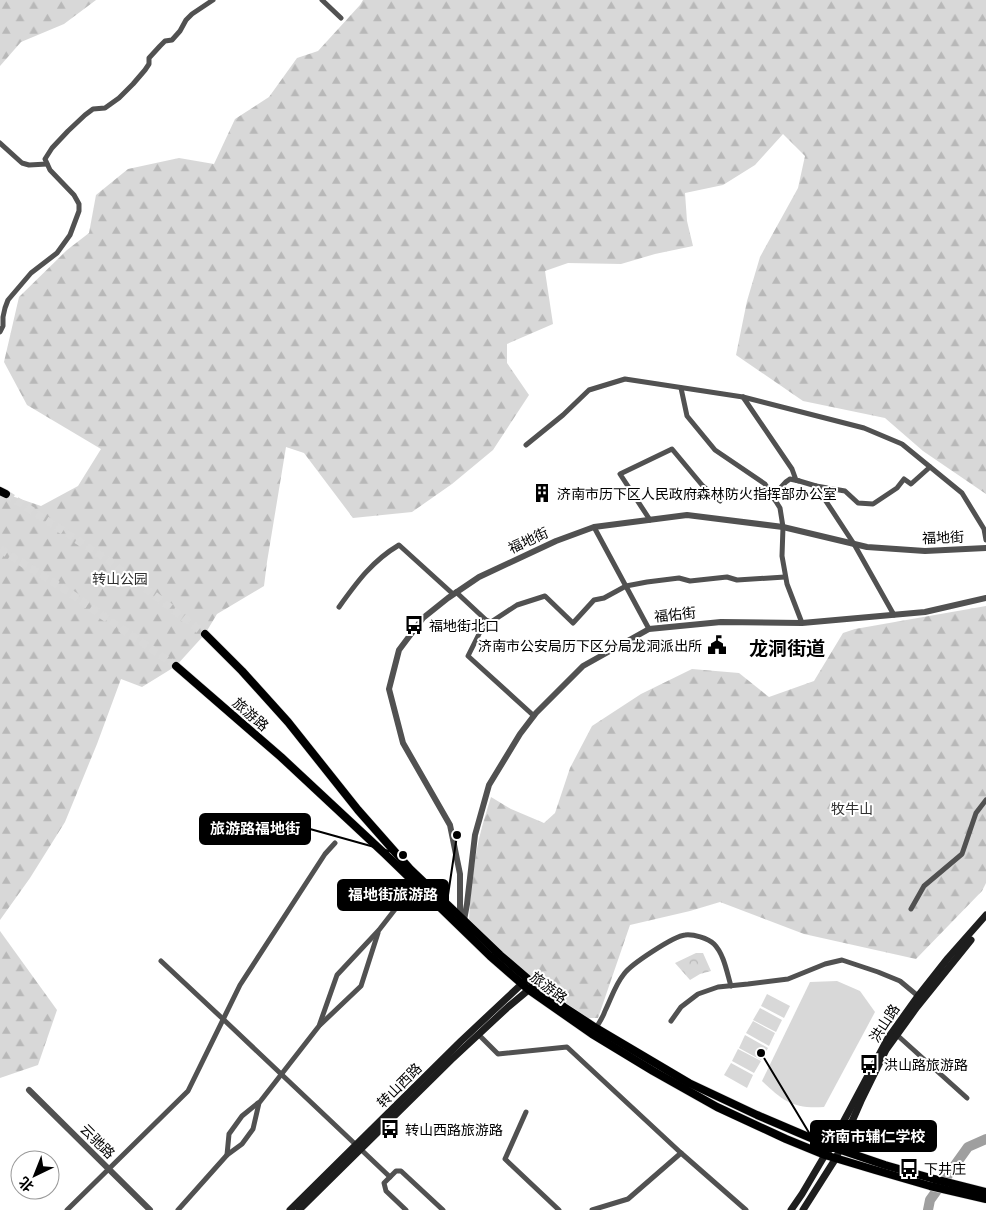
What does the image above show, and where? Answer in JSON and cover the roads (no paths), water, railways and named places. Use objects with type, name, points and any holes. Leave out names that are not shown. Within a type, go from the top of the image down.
[{"type":"main road","name":"旅游路","points":[[206,634],[288,722],[358,810],[410,869],[461,921],[490,956],[592,1034],[717,1107],[786,1139],[825,1155],[959,1189],[986,1198]]},
{"type":"main road","name":"旅游路","points":[[176,666],[281,757],[385,854],[461,921]]},
{"type":"main road","name":"洪山路","points":[[803,1210],[836,1158],[839,1130],[888,1038],[948,958],[986,915]]},
{"type":"main road","name":"洪山路","points":[[791,1210],[825,1155],[836,1148],[886,1050],[952,961],[986,922]]},
{"type":"main road","name":"转山西路","points":[[300,1210],[492,1011],[525,981]]},
{"type":"main road","name":"旅游路","points":[[532,987],[596,1028],[689,1083],[757,1115],[836,1148],[932,1183]]},
{"type":"main road","name":"转山西路","points":[[290,1210],[508,1007],[532,987]]},
{"type":"main road","name":"旅游路","points":[[959,1189],[986,1192]]},
{"type":"street","points":[[0,332],[4,326],[4,312],[8,300],[31,273],[56,253],[70,235],[79,211],[80,204],[50,170],[44,158],[70,129],[93,110],[105,108],[119,98],[149,64],[149,58],[160,46],[165,41],[172,40],[192,14],[213,0]]},
{"type":"street","points":[[322,0],[341,18]]},
{"type":"street","points":[[0,142],[22,163],[29,165],[47,164]]},
{"type":"street","points":[[526,445],[588,390],[626,379],[743,397],[864,428],[902,444],[962,493],[984,529],[986,540]]},
{"type":"street","points":[[681,388],[687,416],[715,450],[765,484],[780,508],[783,527],[782,556],[786,584],[802,623]]},
{"type":"street","points":[[743,397],[792,469],[796,480]]},
{"type":"street","points":[[650,520],[620,474],[672,449],[702,485],[720,501]]},
{"type":"street","points":[[775,500],[780,488],[790,479],[845,491],[858,503],[873,504],[896,488],[904,479],[911,484],[930,467]]},
{"type":"street","points":[[816,486],[854,544],[894,615]]},
{"type":"street","name":"福地街","points":[[461,921],[460,874],[450,825],[403,743],[389,689],[399,650],[423,618],[454,593],[479,577],[556,541],[594,527],[687,515],[783,527],[867,547],[925,551],[986,548]]},
{"type":"street","points":[[594,527],[648,629]]},
{"type":"street","points":[[339,606],[362,575],[399,545],[486,620],[491,622],[517,605],[545,596],[573,623],[594,600],[604,598],[626,586],[679,578],[690,581],[727,577],[737,580],[785,576]]},
{"type":"street","name":"福佑街","points":[[461,921],[467,904],[475,835],[489,784],[520,734],[534,716],[583,666],[648,629],[720,622],[802,623],[929,612],[986,598]]},
{"type":"street","points":[[486,620],[468,656],[534,716]]},
{"type":"street","points":[[911,909],[924,886],[962,854],[976,812],[986,800]]},
{"type":"street","points":[[67,1210],[188,1091],[240,985],[325,854],[335,843]]},
{"type":"street","points":[[319,1026],[337,974],[379,930],[400,902]]},
{"type":"street","points":[[227,1155],[229,1134],[242,1116],[259,1103],[319,1026],[361,986],[379,930]]},
{"type":"street","points":[[596,1028],[624,973],[660,946],[684,935],[704,938],[714,944],[722,955],[731,986]]},
{"type":"street","points":[[671,1020],[681,1007],[698,994],[718,987],[788,979],[825,964],[842,960],[863,966],[900,981],[918,996]]},
{"type":"street","points":[[161,962],[224,1019],[390,1177]]},
{"type":"street","points":[[479,1035],[498,1054],[567,1048],[746,1210]]},
{"type":"street","points":[[897,1035],[967,1098]]},
{"type":"street","name":"云驰路","points":[[29,1090],[150,1210]]},
{"type":"street","points":[[178,1210],[227,1155],[242,1144],[253,1129],[259,1103]]},
{"type":"street","points":[[526,1112],[505,1159],[559,1210]]},
{"type":"street","points":[[592,1210],[628,1199],[681,1153]]},
{"type":"street","points":[[406,1210],[386,1191],[384,1183],[396,1171],[401,1172],[443,1210]]},
{"type":"waterway","points":[[928,1210],[930,1200],[968,1147],[986,1139]]},
{"type":"tunnel","points":[[6,494],[108,560],[205,634]]},
{"type":"tunnel","points":[[0,549],[64,589],[176,666]]},
{"type":"place","name":"济南市历下区人民政府森林防火指挥部办公室","points":[[542,493]]},
{"type":"place","name":"福地街北口","points":[[414,625]]},
{"type":"place","name":"济南市公安局历下区分局龙洞派出所","points":[[717,645]]},
{"type":"place","name":"福地街旅游路","points":[[457,835]]},
{"type":"place","name":"旅游路福地街","points":[[403,855]]},
{"type":"place","name":"济南市辅仁学校","points":[[761,1053]]},
{"type":"place","name":"洪山路旅游路","points":[[869,1064]]},
{"type":"place","name":"转山西路旅游路","points":[[390,1129]]},
{"type":"place","name":"下井庄","points":[[909,1168]]},
{"type":"district","name":"龙洞街道","points":[[787,647]]},
{"type":"park label","name":"转山公园","points":[[120,578]]},
{"type":"park label","name":"牧牛山","points":[[852,808]]}]
